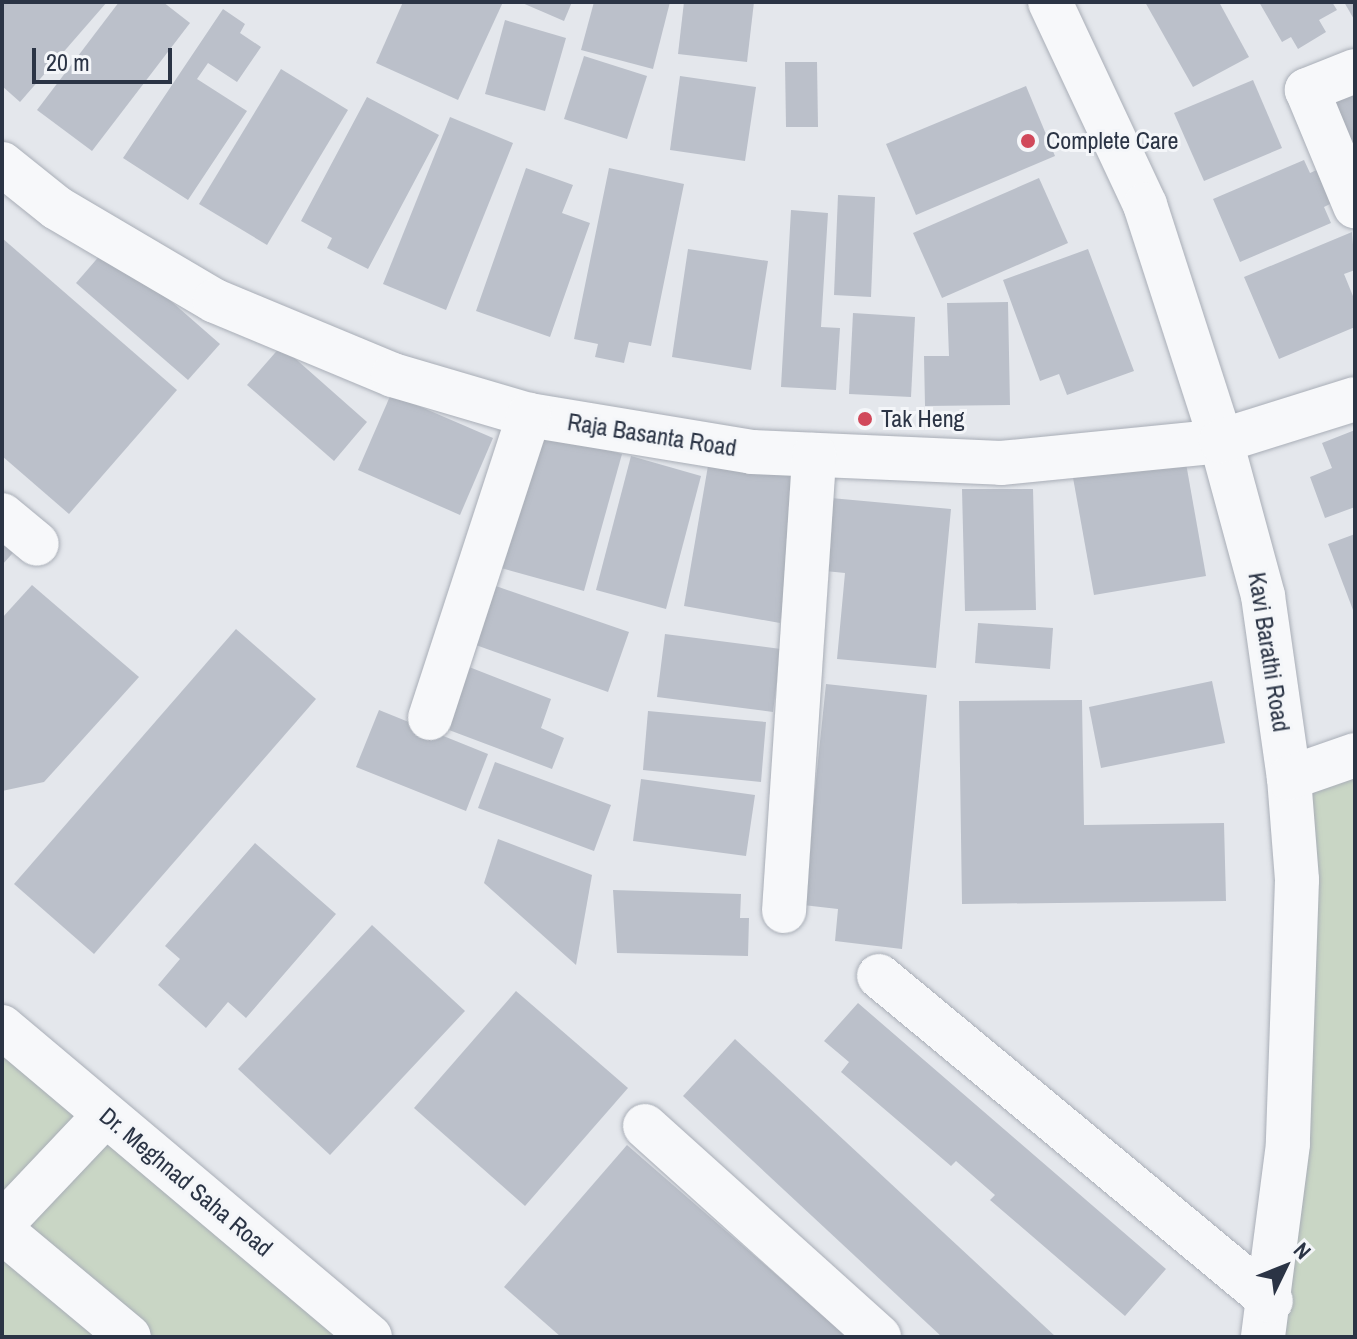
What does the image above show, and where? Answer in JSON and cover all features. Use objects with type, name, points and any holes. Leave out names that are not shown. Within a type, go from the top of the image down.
[{"type":"street","name":"Kavi Barathi Road","points":[[1050,2],[1145,205],[1221,441],[1263,596],[1289,778],[1297,880],[1289,1128],[1267,1319]]},
{"type":"street","points":[[1355,71],[1307,90],[1355,206]]},
{"type":"street","name":"Raja Basanta Road","points":[[2,164],[57,208],[215,301],[393,375],[529,415],[752,452],[1001,463],[1221,441],[1355,399]]},
{"type":"street","points":[[430,718],[529,415]]},
{"type":"street","points":[[784,911],[814,455]]},
{"type":"street","points":[[2,515],[37,544]]},
{"type":"street","points":[[1289,778],[1355,755]]},
{"type":"street","points":[[879,976],[1267,1319]]},
{"type":"street","name":"Dr. Meghnad Saha Road","points":[[2,1027],[370,1337]]},
{"type":"street","points":[[2,1224],[105,1115]]},
{"type":"street","points":[[645,1126],[879,1337]]},
{"type":"street","points":[[2,1231],[129,1337]]},
{"type":"green space","points":[[1355,771],[1355,1337],[1278,1337],[1310,787]]},
{"type":"green space","points":[[2,1040],[356,1337],[150,1337],[2,1215]]},
{"type":"green space","points":[[2,1238],[121,1337],[2,1337]]},
{"type":"building","points":[[2,2],[107,2],[20,102],[2,86]]},
{"type":"building","points":[[119,2],[163,2],[190,23],[92,151],[37,110]]},
{"type":"building","points":[[403,2],[503,2],[458,100],[376,63]]},
{"type":"building","points":[[520,2],[572,2],[564,21]]},
{"type":"building","points":[[594,2],[670,2],[653,69],[581,50]]},
{"type":"building","points":[[684,2],[754,2],[747,62],[678,54]]},
{"type":"building","points":[[1145,2],[1219,2],[1249,57],[1193,87]]},
{"type":"building","points":[[1259,2],[1332,2],[1337,10],[1319,20],[1326,32],[1298,49],[1291,37],[1282,42]]},
{"type":"building","points":[[1344,2],[1355,2],[1355,21]]},
{"type":"building","points":[[223,9],[245,24],[240,33],[261,47],[237,82],[208,63],[197,79],[247,111],[188,200],[123,158]]},
{"type":"building","points":[[505,20],[566,38],[545,111],[485,94]]},
{"type":"building","points":[[584,56],[647,76],[627,139],[564,119]]},
{"type":"building","points":[[785,62],[817,62],[818,127],[786,127]]},
{"type":"building","points":[[281,69],[348,110],[267,245],[199,204]]},
{"type":"building","points":[[680,76],[756,87],[745,161],[670,150]]},
{"type":"building","points":[[1253,80],[1282,148],[1204,181],[1174,113]]},
{"type":"building","points":[[1026,86],[1055,156],[916,215],[886,144]]},
{"type":"building","points":[[1355,90],[1355,162],[1327,104]]},
{"type":"building","points":[[367,97],[439,135],[368,269],[327,248],[332,238],[301,221]]},
{"type":"building","points":[[450,117],[513,143],[446,310],[383,284]]},
{"type":"building","points":[[1304,160],[1310,173],[1332,163],[1338,200],[1324,207],[1331,223],[1240,262],[1213,199]]},
{"type":"building","points":[[526,168],[573,185],[562,213],[590,223],[550,337],[476,311]]},
{"type":"building","points":[[609,168],[684,184],[651,346],[629,342],[624,363],[595,357],[598,344],[574,339]]},
{"type":"building","points":[[1039,178],[1068,243],[942,298],[913,233]]},
{"type":"building","points":[[838,195],[875,197],[871,297],[834,295]]},
{"type":"building","points":[[791,210],[828,213],[821,327],[840,328],[836,390],[781,387]]},
{"type":"building","points":[[1352,232],[1355,270],[1344,274],[1355,301],[1355,327],[1279,359],[1244,277]]},
{"type":"building","points":[[2,238],[177,390],[69,514],[2,456]]},
{"type":"building","points":[[108,246],[220,344],[188,380],[76,283]]},
{"type":"building","points":[[688,249],[768,261],[751,370],[672,357]]},
{"type":"building","points":[[1088,249],[1134,371],[1067,395],[1059,374],[1040,381],[1003,280]]},
{"type":"building","points":[[1008,302],[1010,405],[925,406],[924,356],[949,356],[947,303]]},
{"type":"building","points":[[853,313],[915,317],[911,397],[849,394]]},
{"type":"building","points":[[281,346],[367,422],[334,461],[247,385]]},
{"type":"building","points":[[391,394],[493,438],[460,515],[358,470]]},
{"type":"building","points":[[1355,430],[1355,507],[1325,518],[1310,477],[1332,468],[1322,443]]},
{"type":"building","points":[[539,431],[622,454],[584,591],[501,568]]},
{"type":"building","points":[[1184,452],[1206,576],[1094,595],[1072,472]]},
{"type":"building","points":[[631,456],[701,476],[666,609],[596,590]]},
{"type":"building","points":[[709,460],[805,477],[780,623],[684,606]]},
{"type":"building","points":[[962,489],[1033,489],[1036,610],[965,611]]},
{"type":"building","points":[[831,498],[951,509],[936,668],[837,659],[845,573],[825,571]]},
{"type":"building","points":[[2,529],[20,545],[2,565]]},
{"type":"building","points":[[1355,534],[1355,609],[1353,610],[1328,544]]},
{"type":"building","points":[[32,585],[139,677],[44,782],[2,791],[2,618]]},
{"type":"building","points":[[493,585],[629,632],[608,692],[473,644]]},
{"type":"building","points":[[978,623],[1053,628],[1050,669],[975,663]]},
{"type":"building","points":[[236,629],[316,699],[94,954],[14,884]]},
{"type":"building","points":[[665,634],[781,649],[773,712],[657,697]]},
{"type":"building","points":[[464,665],[551,699],[541,728],[564,738],[552,769],[441,727]]},
{"type":"building","points":[[1212,681],[1225,743],[1101,768],[1089,707]]},
{"type":"building","points":[[826,684],[927,695],[902,949],[835,941],[838,909],[803,905]]},
{"type":"building","points":[[1082,700],[1084,825],[1224,823],[1226,901],[962,904],[959,701]]},
{"type":"building","points":[[379,710],[488,754],[466,811],[356,767]]},
{"type":"building","points":[[648,711],[766,722],[761,782],[643,770]]},
{"type":"building","points":[[495,762],[611,805],[594,851],[478,808]]},
{"type":"building","points":[[641,779],[755,795],[746,856],[633,841]]},
{"type":"building","points":[[498,839],[592,875],[576,965],[484,883]]},
{"type":"building","points":[[255,843],[336,914],[246,1018],[228,1002],[206,1028],[158,985],[180,959],[165,946]]},
{"type":"building","points":[[613,890],[741,894],[740,918],[749,918],[748,956],[617,953]]},
{"type":"building","points":[[372,925],[465,1011],[330,1155],[238,1069]]},
{"type":"building","points":[[516,991],[628,1088],[525,1206],[414,1108]]},
{"type":"building","points":[[858,1003],[1166,1269],[1125,1316],[990,1200],[995,1195],[956,1161],[951,1166],[841,1072],[849,1062],[824,1041]]},
{"type":"building","points":[[735,1039],[1056,1337],[942,1337],[683,1096]]},
{"type":"building","points":[[627,1145],[848,1337],[561,1337],[504,1287]]},
{"type":"place","name":"Complete Care","points":[[1028,141]]},
{"type":"place","name":"Tak Heng","points":[[865,419]]}]
